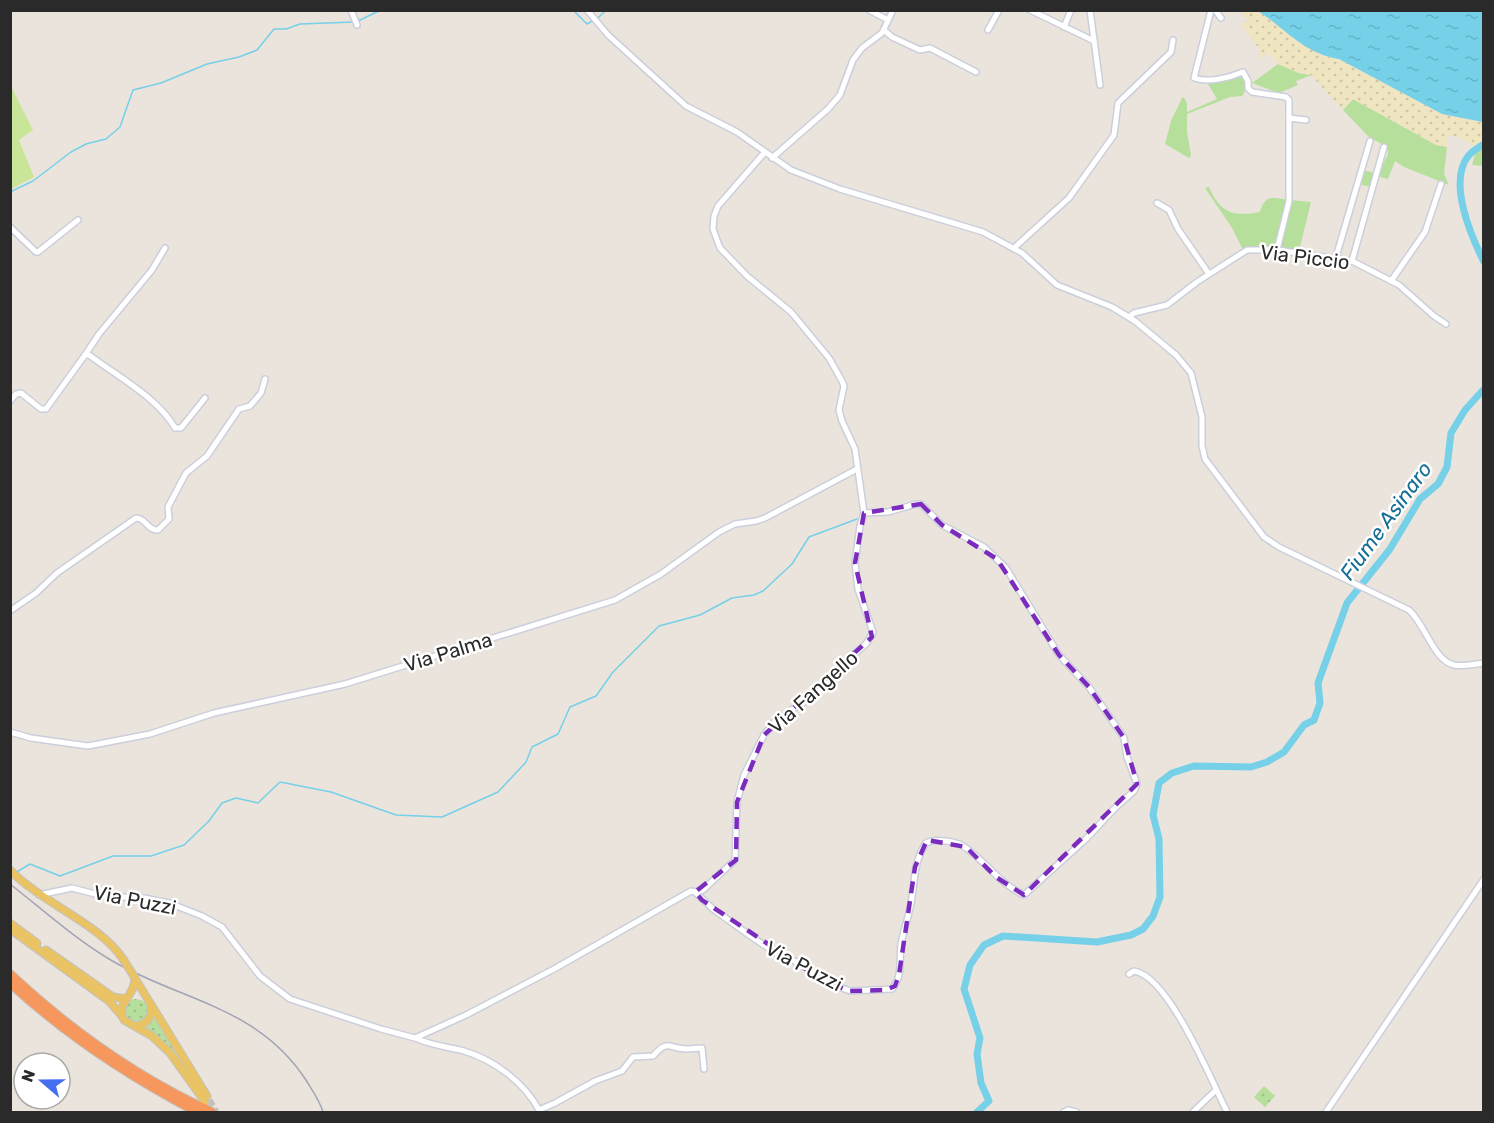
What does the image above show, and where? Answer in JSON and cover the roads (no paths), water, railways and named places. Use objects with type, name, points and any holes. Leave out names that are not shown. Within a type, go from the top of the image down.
[{"type":"highway","points":[[10,974],[68,1024],[127,1066],[212,1113]]},
{"type":"highway","points":[[10,982],[64,1029],[124,1071],[197,1113]]},
{"type":"main road","points":[[10,870],[39,895],[108,941],[135,978],[207,1101],[170,1053],[152,1036],[126,1023],[109,1001],[10,929]]},
{"type":"main road","points":[[10,923],[113,997],[138,996],[149,1003],[152,1011],[147,1022],[141,1026],[133,1026]]},
{"type":"main road","points":[[122,1017],[122,1005],[134,988],[135,978]]},
{"type":"street","points":[[351,10],[357,25]]},
{"type":"street","points":[[587,10],[648,72],[686,106],[736,132],[801,176],[983,232],[1030,259],[1058,285],[1112,307],[1129,317],[1189,368],[1202,417],[1202,446],[1205,459],[1264,537],[1279,547],[1376,593],[1414,615],[1438,653],[1448,663],[1459,666],[1484,663]]},
{"type":"street","points":[[869,10],[888,20]]},
{"type":"street","points":[[772,158],[828,109],[840,94],[849,66],[857,53],[884,30],[893,10]]},
{"type":"street","points":[[988,30],[999,10]]},
{"type":"street","points":[[1030,10],[1094,41]]},
{"type":"street","points":[[1064,27],[1071,10]]},
{"type":"street","points":[[1090,10],[1100,85]]},
{"type":"street","points":[[1221,18],[1213,10],[1194,78],[1197,80],[1219,78],[1243,72],[1248,81],[1248,88],[1252,92],[1286,97],[1289,100],[1289,201],[1277,250]]},
{"type":"street","points":[[884,30],[892,38],[920,50],[930,48],[976,72]]},
{"type":"street","points":[[1014,248],[1069,198],[1114,135],[1118,103],[1171,52],[1173,40]]},
{"type":"street","points":[[1289,118],[1306,120]]},
{"type":"street","points":[[1336,257],[1370,141]]},
{"type":"street","points":[[1352,261],[1384,147]]},
{"type":"street","name":"Via Fangello","points":[[695,892],[703,890],[735,860],[737,802],[744,775],[764,735],[777,719],[804,702],[872,636],[872,627],[860,596],[855,563],[864,513],[855,449],[840,415],[839,404],[844,386],[835,367],[791,312],[747,276],[725,254],[714,235],[713,223],[718,206],[765,152]]},
{"type":"street","points":[[1391,281],[1425,232],[1441,184]]},
{"type":"street","points":[[1157,203],[1169,210],[1178,229],[1209,274]]},
{"type":"street","points":[[10,227],[38,252],[78,220]]},
{"type":"street","points":[[10,401],[16,394],[21,393],[41,409],[46,409],[99,334],[153,270],[165,248]]},
{"type":"street","name":"Via Piccio","points":[[1129,317],[1134,313],[1167,305],[1247,250],[1277,250],[1352,261],[1408,291],[1434,316],[1446,324]]},
{"type":"street","points":[[85,355],[89,355],[156,404],[169,417],[175,428],[181,428],[205,398]]},
{"type":"street","points":[[10,610],[36,593],[57,573],[136,518],[141,518],[154,530],[159,530],[169,519],[168,507],[186,473],[207,456],[239,410],[250,406],[261,393],[265,379]]},
{"type":"street","name":"Via Palma","points":[[10,732],[31,738],[88,746],[150,734],[214,713],[345,684],[623,597],[661,574],[702,543],[735,524],[765,518],[857,470]]},
{"type":"street","name":"Via Puzzi","points":[[695,892],[713,909],[777,954],[804,965],[822,980],[850,991],[892,989],[899,975],[915,867],[926,843],[932,840],[966,847],[996,877],[1024,895],[1086,839],[1136,788],[1136,780],[1127,758],[1124,738],[1089,687],[1059,655],[1006,568],[984,548],[942,525],[921,504],[888,512],[864,513]]},
{"type":"street","points":[[1326,1113],[1484,879]]},
{"type":"street","name":"Via Puzzi","points":[[39,895],[72,888],[103,896],[144,898],[169,903],[202,916],[222,927],[260,976],[290,999],[381,1029],[488,1060],[523,1087],[539,1111]]},
{"type":"street","points":[[415,1038],[466,1015],[554,969],[686,893],[695,892]]},
{"type":"street","points":[[1129,974],[1134,971],[1145,975],[1171,1004],[1188,1032],[1227,1113]]},
{"type":"street","points":[[539,1111],[595,1082],[622,1071],[633,1057],[653,1056],[659,1048],[669,1046],[686,1049],[702,1048],[704,1069]]},
{"type":"street","points":[[1192,1113],[1216,1090]]},
{"type":"street","points":[[1064,1113],[1068,1110],[1076,1113]]},
{"type":"water","points":[[1258,11],[1483,11],[1483,122],[1442,114],[1339,59],[1315,52]]},
{"type":"waterway","points":[[358,21],[381,10]]},
{"type":"waterway","points":[[573,10],[587,24],[594,20]]},
{"type":"waterway","points":[[598,18],[606,10]]},
{"type":"waterway","points":[[10,192],[33,181],[71,152],[86,144],[106,139],[120,127],[133,90],[161,83],[207,64],[239,57],[257,50],[274,29],[286,29],[300,24],[354,22]]},
{"type":"waterway","name":"Fiume Asinaro","points":[[1484,144],[1469,155],[1460,179],[1463,208],[1484,262]]},
{"type":"waterway","name":"Fiume Asinaro","points":[[977,1112],[989,1101],[981,1083],[977,1054],[980,1038],[964,989],[970,965],[984,945],[1003,936],[1097,942],[1131,935],[1143,929],[1153,916],[1160,897],[1159,839],[1153,815],[1159,783],[1172,773],[1194,766],[1251,767],[1267,762],[1284,752],[1304,725],[1314,720],[1320,703],[1318,683],[1347,603],[1390,549],[1420,499],[1438,484],[1447,467],[1451,433],[1465,410],[1484,389]]},
{"type":"waterway","points":[[15,873],[30,864],[60,876],[113,856],[151,856],[184,845],[209,821],[222,803],[236,798],[258,803],[280,782],[331,792],[396,815],[442,817],[498,792],[526,762],[532,747],[558,734],[570,707],[596,696],[613,672],[659,626],[700,615],[732,598],[754,595],[763,591],[792,564],[809,537],[857,519]]},
{"type":"tunnel","points":[[209,1100],[216,1112]]},
{"type":"railway","points":[[10,884],[71,933],[109,959],[215,1007],[264,1035],[286,1055],[306,1080],[323,1112]]}]
